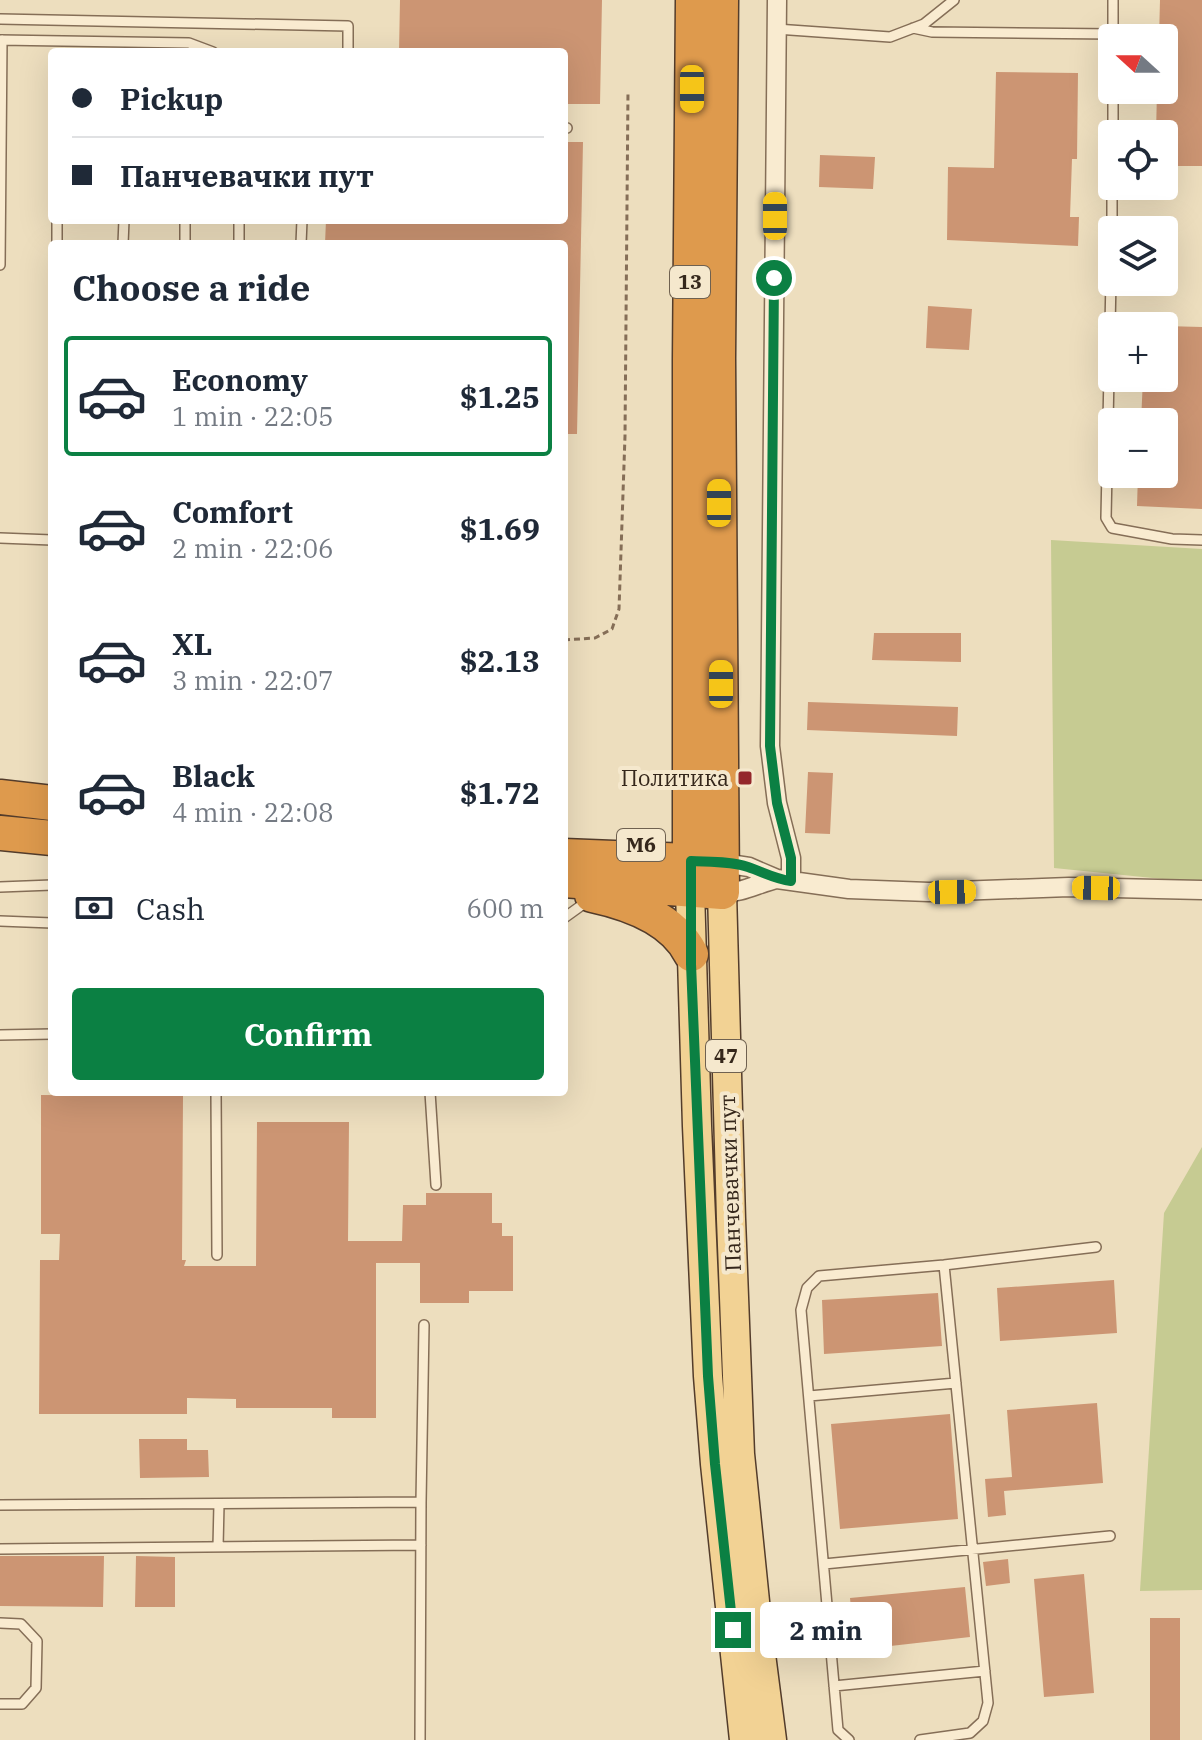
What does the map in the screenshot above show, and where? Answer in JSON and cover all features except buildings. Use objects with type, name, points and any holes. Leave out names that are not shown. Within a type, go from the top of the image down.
[{"type":"highway","name":"Панчевачки пут","points":[[693,0],[690,791],[706,877]]},
{"type":"highway","name":"Панчевачки пут","points":[[706,877],[718,374],[721,0]]},
{"type":"highway","name":"M6","points":[[568,855],[605,846],[639,846],[655,841],[675,825],[690,791]]},
{"type":"highway","points":[[0,797],[48,803]]},
{"type":"highway","points":[[0,833],[48,838]]},
{"type":"highway","points":[[568,857],[706,877]]},
{"type":"highway","points":[[568,880],[706,877]]},
{"type":"highway","points":[[579,893],[623,904],[659,920],[678,934],[691,954]]},
{"type":"main road","name":"Панчевачки пут","points":[[706,877],[691,954],[708,1376],[744,1740]]},
{"type":"main road","name":"Панчевачки пут","points":[[706,877],[727,1095],[740,1454],[772,1740]]},
{"type":"street","points":[[777,0],[770,746],[777,803],[791,858],[784,880]]},
{"type":"street","points":[[706,877],[749,867],[784,880],[849,889],[929,892],[1069,887],[1202,890]]},
{"type":"street","points":[[706,877],[740,892],[762,882],[784,880]]},
{"type":"lane","points":[[776,29],[890,37],[924,24],[954,0]]},
{"type":"lane","points":[[1113,0],[1113,24]]},
{"type":"lane","points":[[0,19],[348,26],[348,48]]},
{"type":"lane","points":[[913,28],[932,32],[1098,36]]},
{"type":"lane","points":[[0,265],[1,40],[60,46],[188,48]]},
{"type":"lane","points":[[1111,296],[1106,518],[1112,528],[1172,539],[1202,540]]},
{"type":"lane","points":[[0,538],[48,540]]},
{"type":"lane","points":[[0,887],[48,885]]},
{"type":"lane","points":[[568,911],[579,893]]},
{"type":"lane","points":[[0,921],[48,923]]},
{"type":"lane","points":[[0,1035],[48,1034]]},
{"type":"lane","points":[[216,1096],[217,1255]]},
{"type":"lane","points":[[430,1096],[436,1185]]},
{"type":"lane","points":[[849,1740],[838,1730],[801,1310],[807,1288],[819,1276],[1096,1247]]},
{"type":"lane","points":[[920,1740],[970,1733],[983,1721],[988,1703],[944,1265]]},
{"type":"lane","points":[[420,1740],[424,1325]]},
{"type":"lane","points":[[809,1396],[956,1383]]},
{"type":"lane","points":[[0,1505],[421,1502]]},
{"type":"lane","points":[[218,1547],[219,1504]]},
{"type":"lane","points":[[824,1564],[1110,1536]]},
{"type":"lane","points":[[0,1549],[421,1545]]},
{"type":"lane","points":[[0,1623],[21,1624],[37,1641],[37,1657],[36,1688],[22,1704],[0,1704]]},
{"type":"lane","points":[[834,1686],[985,1671]]},
{"type":"path","points":[[568,640],[595,638],[612,629],[619,609],[625,436],[628,91]]},
{"type":"green space","points":[[1051,540],[1202,549],[1202,883],[1054,868]]},
{"type":"green space","points":[[1202,1147],[1202,1590],[1140,1591],[1164,1213]]},
{"type":"place","name":"Политика","points":[[745,778]]},
{"type":"route","points":[[733,1630],[708,1376],[691,964],[691,861],[730,863],[791,881],[791,858],[777,803],[770,746],[774,278]]}]
